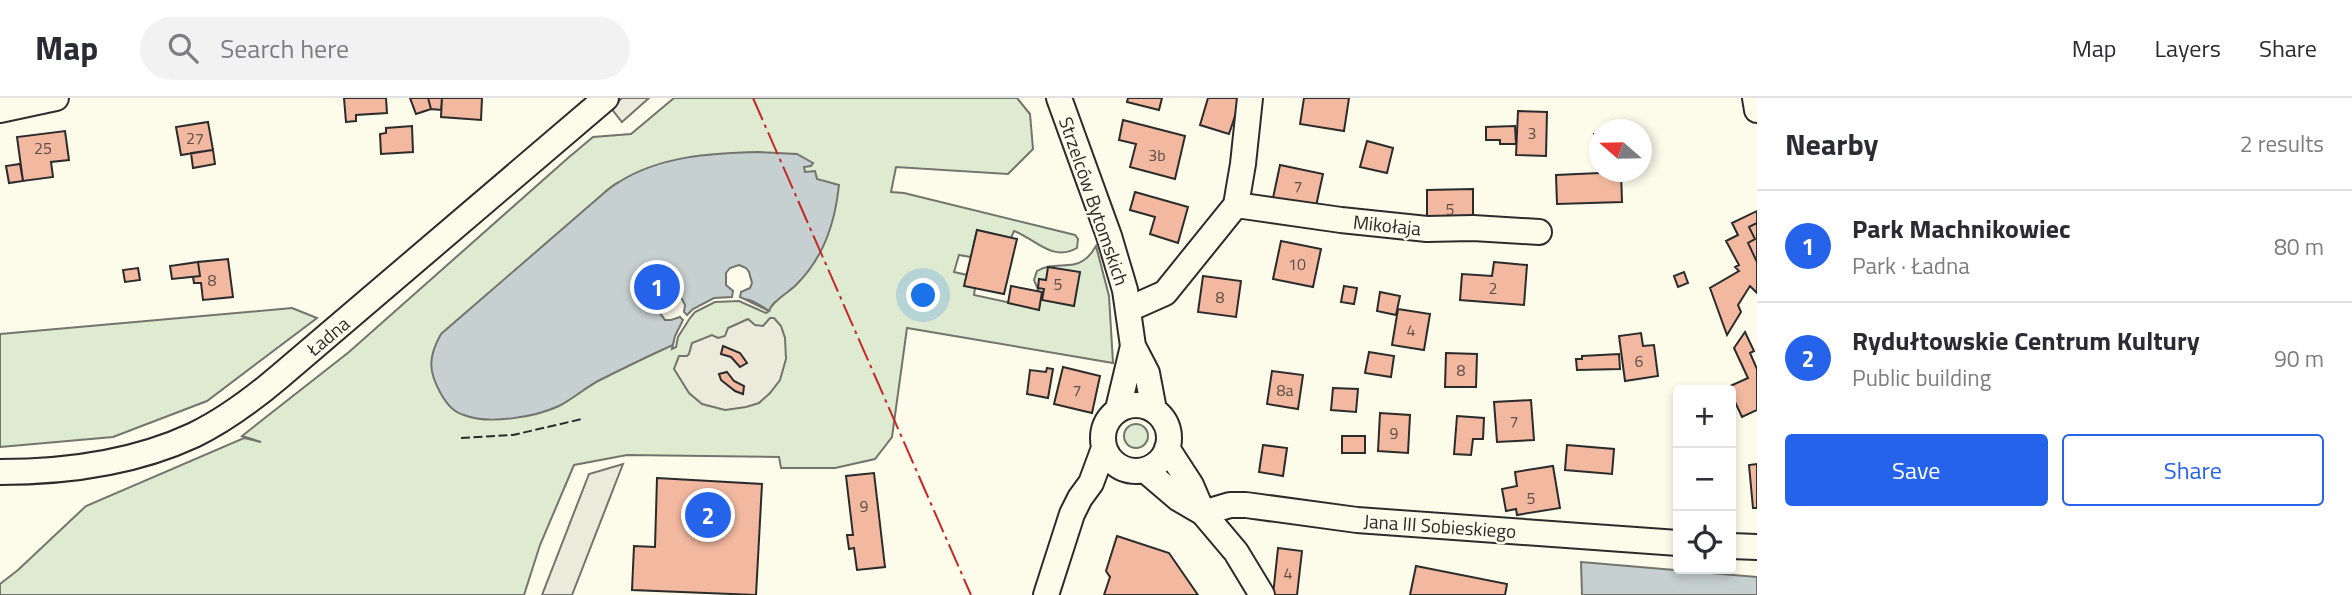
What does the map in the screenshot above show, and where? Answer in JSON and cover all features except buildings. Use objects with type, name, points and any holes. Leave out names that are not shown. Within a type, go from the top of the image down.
[{"type":"street","points":[[0,110],[56,98]]},
{"type":"street","name":"Ładna","points":[[0,472],[60,471],[128,459],[194,435],[223,419],[253,399],[290,368],[606,98]]},
{"type":"street","name":"Strzelców Bytomskich","points":[[1059,98],[1109,236],[1129,309],[1133,346]]},
{"type":"street","points":[[1129,309],[1166,293],[1236,205],[1250,98]]},
{"type":"street","points":[[1755,98],[1757,110]]},
{"type":"street","name":"Mikołaja","points":[[1236,205],[1427,229],[1474,228],[1539,232]]},
{"type":"street","points":[[1133,346],[1118,409],[1107,422],[1102,439],[1104,448],[1110,457],[1134,469],[1203,513]]},
{"type":"street","points":[[1133,346],[1147,373],[1154,410]]},
{"type":"street","points":[[1091,483],[1158,462],[1167,448],[1169,440],[1166,423],[1154,410],[1137,405],[1118,409]]},
{"type":"street","points":[[1046,595],[1073,514],[1091,483],[1104,448]]},
{"type":"street","points":[[1167,448],[1191,485],[1203,513],[1236,552],[1262,595]]},
{"type":"street","name":"Jana III Sobieskiego","points":[[1203,513],[1223,506],[1245,505],[1357,520],[1673,543]]},
{"type":"street","points":[[1736,546],[1757,547]]},
{"type":"green space","points":[[674,98],[1017,98],[1030,114],[1033,149],[1008,174],[896,167],[891,192],[1075,235],[1078,239],[1077,248],[1060,252],[1044,248],[1014,231],[1011,238],[977,230],[971,257],[959,255],[954,272],[967,275],[975,288],[974,295],[1039,309],[1040,294],[1034,280],[1037,271],[1049,266],[1079,263],[1088,257],[1096,246],[1109,296],[1113,363],[907,328],[892,437],[875,459],[835,468],[781,468],[779,457],[627,455],[574,465],[540,545],[524,595],[0,595],[0,584],[86,506],[244,438],[261,442],[242,436],[349,352],[593,137],[631,134]]},
{"type":"green space","points":[[292,308],[317,318],[207,401],[113,437],[0,447],[0,334]]},
{"type":"green space","points":[[1136,424],[1145,427],[1148,436],[1145,445],[1136,448],[1127,445],[1124,436],[1127,427]]},
{"type":"shaded area","points":[[622,98],[649,98],[622,122],[611,108]]},
{"type":"shaded area","points":[[722,153],[797,154],[813,163],[804,167],[805,172],[815,171],[817,179],[839,185],[835,213],[821,251],[806,274],[773,304],[769,311],[749,300],[723,298],[712,301],[691,313],[683,322],[673,345],[600,380],[559,406],[538,413],[512,418],[474,418],[460,414],[448,404],[437,386],[431,364],[441,334],[608,190],[635,173],[669,161]]},
{"type":"shaded area","points":[[770,318],[774,318],[781,326],[785,338],[786,359],[780,380],[770,393],[759,403],[725,410],[702,404],[689,393],[674,369],[679,356],[689,354],[692,343],[712,335],[718,338],[725,336],[728,328],[748,319],[755,325],[763,326]]},
{"type":"shaded area","points":[[623,464],[572,595],[542,595],[589,474]]},
{"type":"shaded area","points":[[1581,562],[1673,570],[1673,574],[1757,577],[1757,595],[1582,595]]},
{"type":"pier","points":[[739,265],[749,272],[752,283],[750,288],[741,292],[740,297],[769,311],[766,313],[739,301],[715,302],[695,312],[678,337],[676,347],[672,349],[683,320],[680,317],[665,320],[658,310],[663,296],[680,295],[687,315],[714,298],[732,297],[733,291],[726,285],[726,273],[730,268]]},
{"type":"fence","points":[[461,438],[513,435],[582,419]]},
{"type":"power","points":[[753,98],[971,595]]},
{"type":"place","name":"Park Machnikowiec","points":[[657,287]]},
{"type":"place","name":"Rydułtowskie Centrum Kultury","points":[[708,515]]}]
